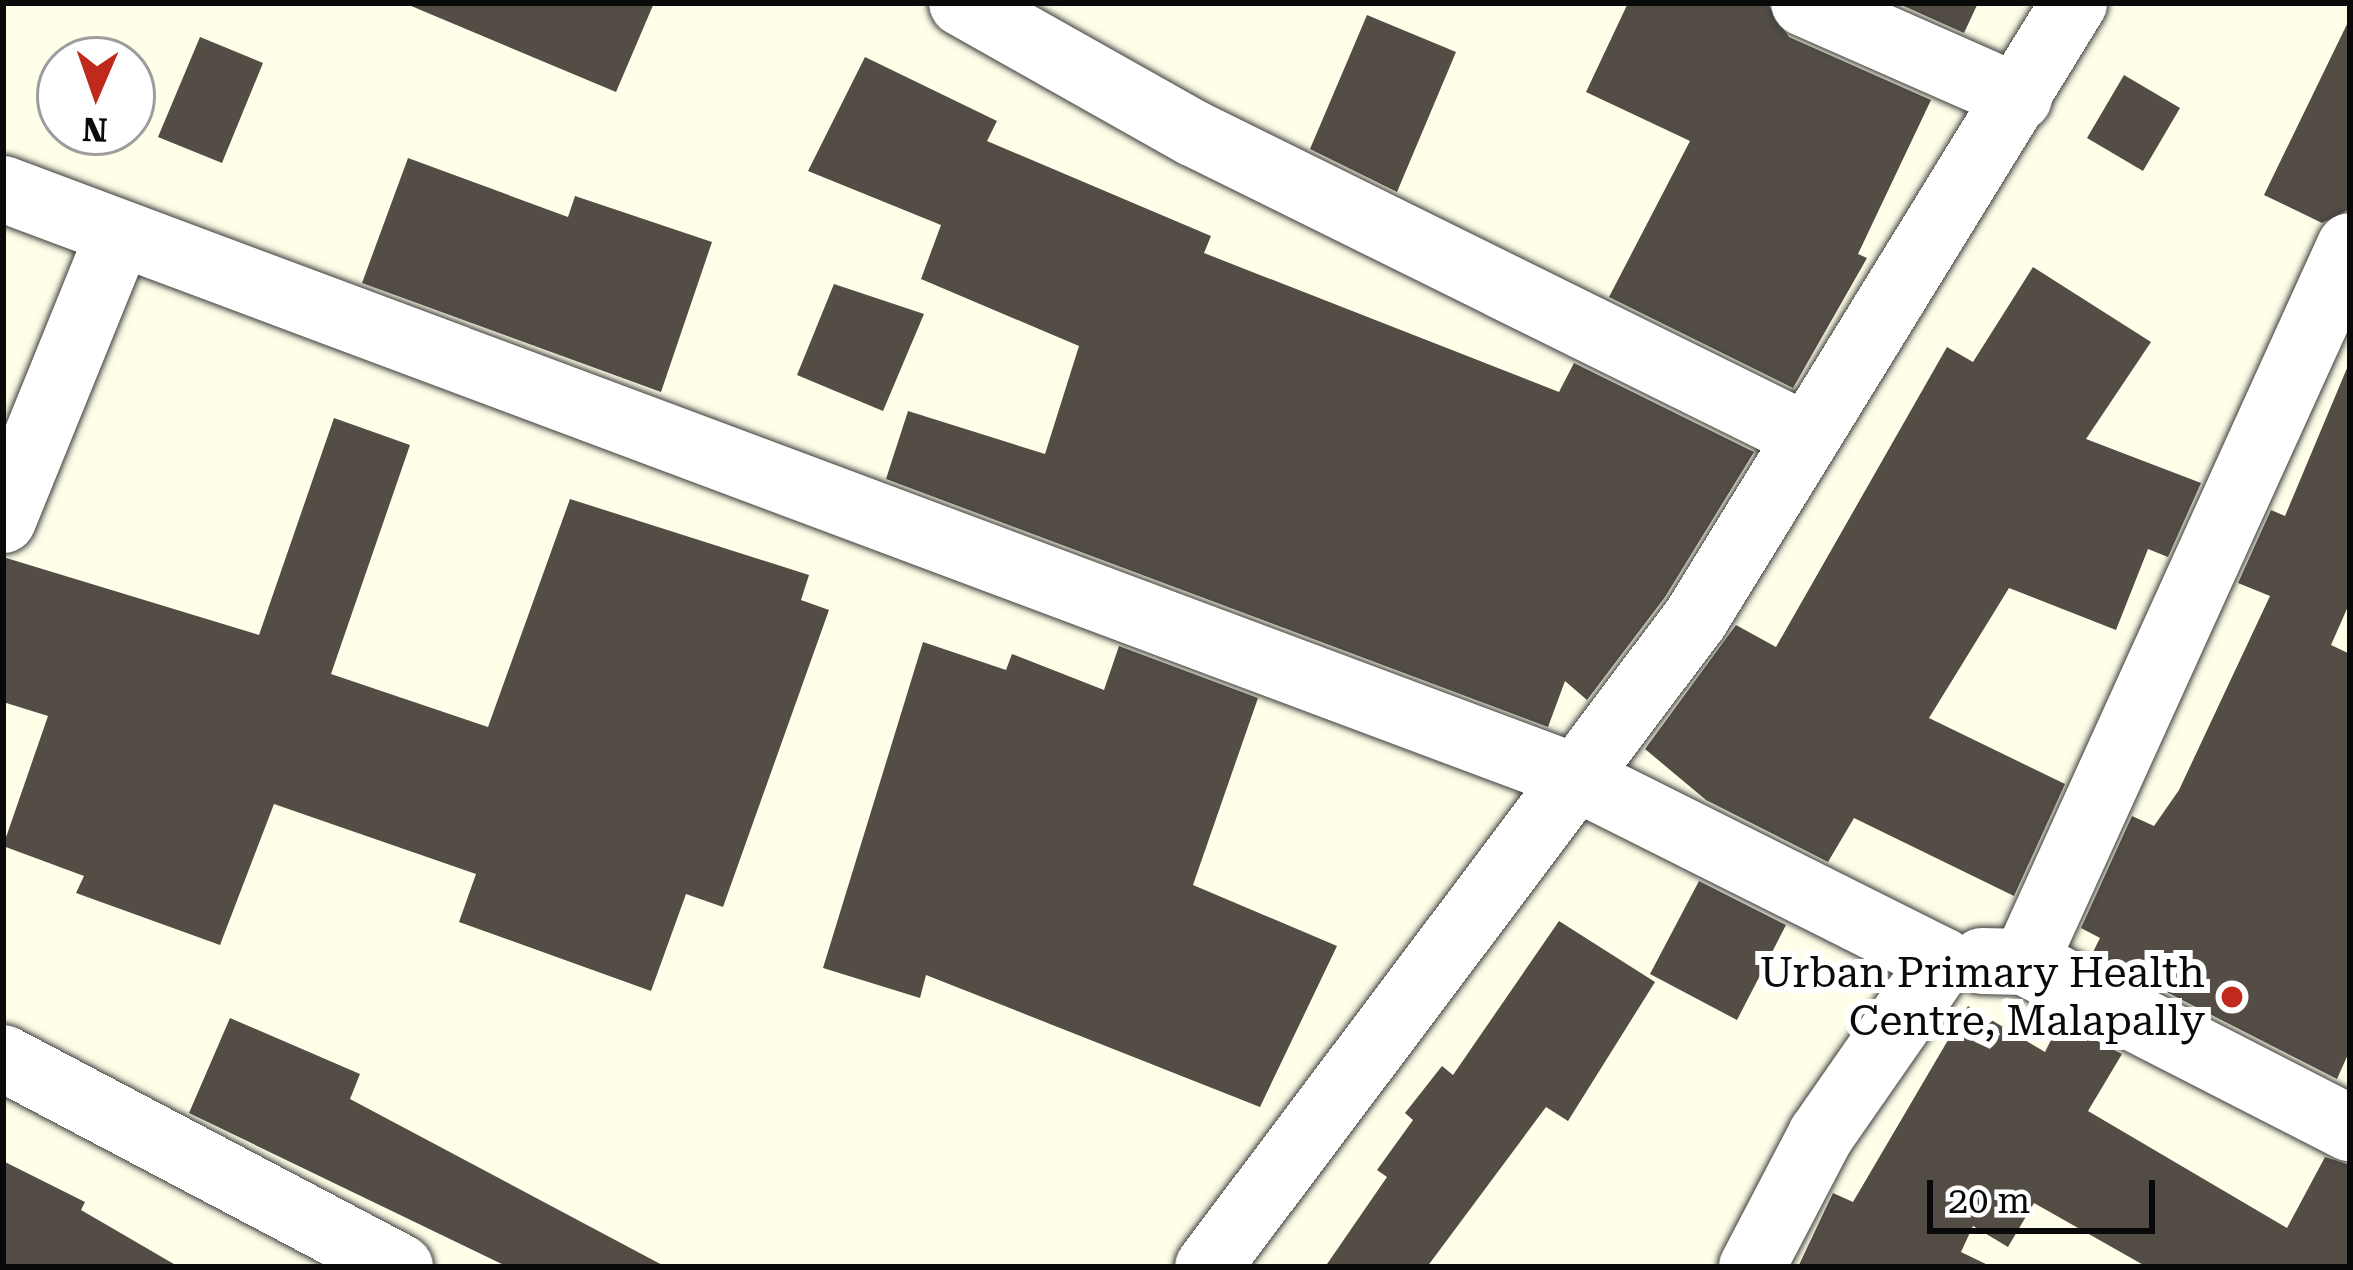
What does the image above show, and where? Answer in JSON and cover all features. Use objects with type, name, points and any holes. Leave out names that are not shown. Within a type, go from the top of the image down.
[{"type":"street","points":[[962,3],[1193,133],[1802,434]]},
{"type":"street","points":[[1804,3],[2019,98]]},
{"type":"street","points":[[1208,1267],[1696,618],[1802,434],[2019,98],[2074,3]]},
{"type":"street","points":[[3,189],[1573,776],[1942,961],[2025,962],[2350,1128]]},
{"type":"street","points":[[3,520],[119,234]]},
{"type":"street","points":[[2025,962],[2350,246]]},
{"type":"street","points":[[1752,1267],[1820,1135],[1942,961]]},
{"type":"street","points":[[3,1058],[400,1267]]},
{"type":"building","points":[[404,3],[654,3],[616,92]]},
{"type":"building","points":[[1628,3],[1767,3],[1789,37],[1931,100],[1858,254],[1867,258],[1793,388],[1609,297],[1690,141],[1586,92]]},
{"type":"building","points":[[1897,3],[1978,3],[1964,33]]},
{"type":"building","points":[[1367,15],[1456,52],[1397,192],[1310,149]]},
{"type":"building","points":[[2350,18],[2350,209],[2322,223],[2264,195]]},
{"type":"building","points":[[200,37],[263,63],[222,163],[158,137]]},
{"type":"building","points":[[865,57],[997,121],[987,141],[1211,236],[1204,253],[1559,392],[1574,363],[1754,452],[1665,597],[1587,700],[1565,681],[1548,727],[886,479],[908,411],[1045,454],[1079,346],[921,279],[941,225],[808,171]]},
{"type":"building","points":[[2124,75],[2180,108],[2143,171],[2087,138]]},
{"type":"building","points":[[408,158],[568,217],[575,196],[712,242],[661,392],[362,283]]},
{"type":"building","points":[[2033,267],[2151,342],[2086,439],[2201,483],[2168,557],[2148,549],[2116,630],[2009,588],[1929,718],[2065,784],[2014,896],[1854,818],[1828,862],[1706,800],[1645,749],[1736,625],[1776,647],[1947,347],[1973,362]]},
{"type":"building","points":[[834,284],[924,314],[883,411],[797,375]]},
{"type":"building","points":[[2350,361],[2350,602],[2331,645],[2350,654],[2350,1050],[2337,1079],[2092,954],[2100,938],[2081,928],[2132,816],[2154,826],[2179,790],[2270,596],[2238,583],[2271,510],[2285,516]]},
{"type":"building","points":[[334,418],[410,445],[331,674],[488,727],[570,499],[809,575],[801,600],[829,610],[723,907],[686,894],[651,991],[459,922],[476,874],[274,804],[220,945],[76,893],[84,876],[3,846],[48,716],[3,702],[3,557],[259,635]]},
{"type":"building","points":[[923,642],[1006,670],[1012,654],[1104,690],[1119,646],[1258,698],[1193,885],[1337,946],[1260,1107],[926,975],[920,998],[823,968]]},
{"type":"building","points":[[1699,881],[1786,925],[1737,1020],[1650,974]]},
{"type":"building","points":[[1559,921],[1655,982],[1568,1121],[1546,1107],[1427,1267],[1325,1267],[1387,1177],[1377,1170],[1413,1120],[1405,1113],[1442,1066],[1453,1075]]},
{"type":"building","points":[[1968,1006],[2045,1052],[2060,1022],[2122,1054],[2088,1111],[2287,1228],[2325,1157],[2350,1165],[2350,1267],[2147,1267],[2034,1203],[2008,1247],[1973,1226],[1961,1252],[1992,1267],[1798,1267],[1833,1193],[1853,1202]]},
{"type":"building","points":[[230,1018],[360,1074],[350,1099],[666,1267],[508,1267],[189,1113]]},
{"type":"building","points":[[3,1161],[85,1202],[81,1210],[179,1267],[3,1267]]},
{"type":"place","name":"Urban Primary Health Centre, Malapally","points":[[2232,997]]}]
